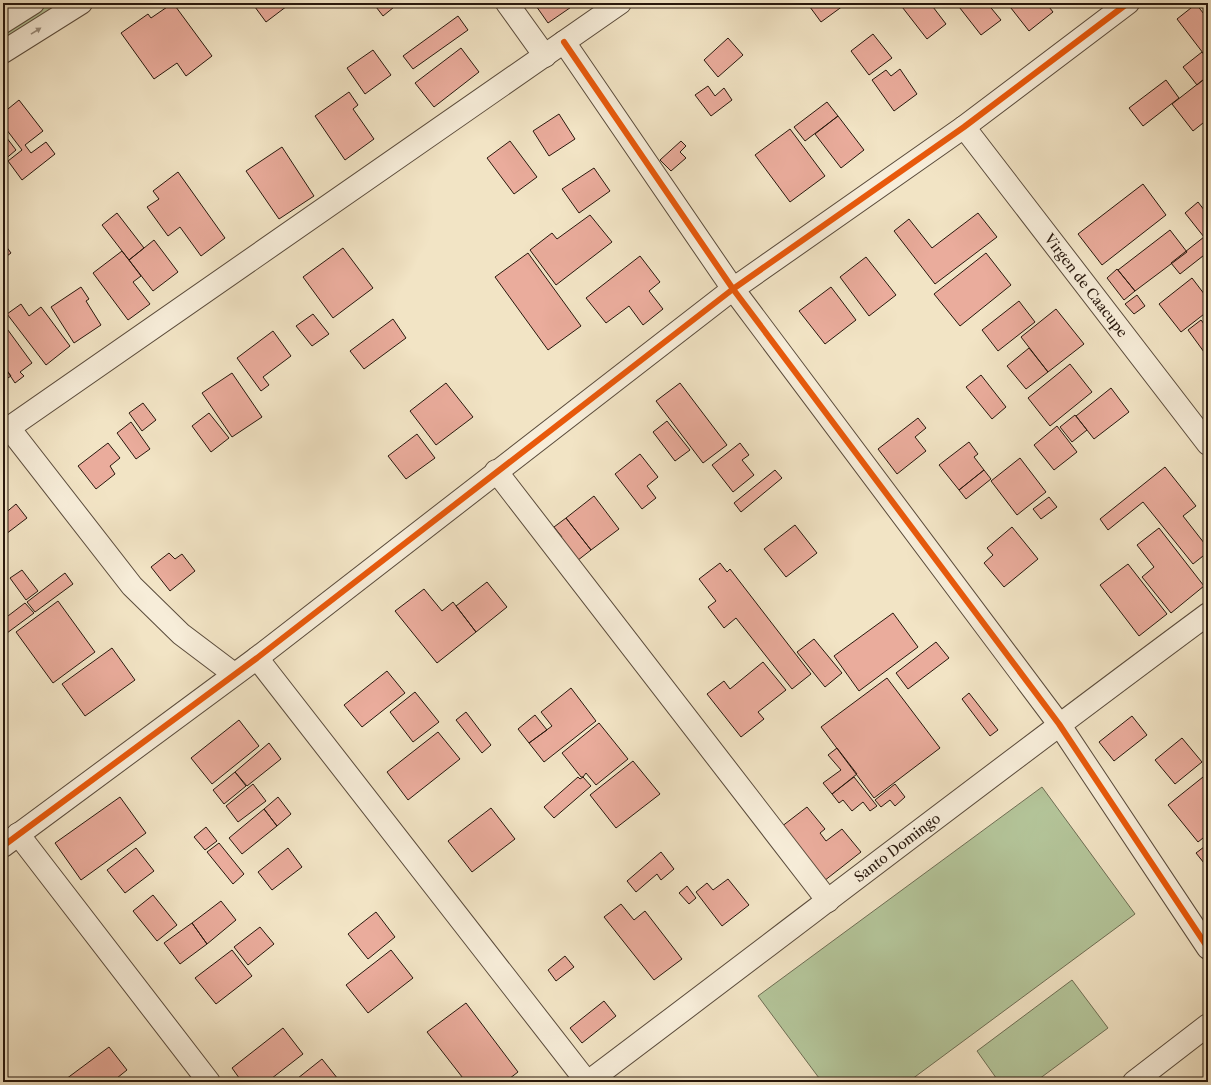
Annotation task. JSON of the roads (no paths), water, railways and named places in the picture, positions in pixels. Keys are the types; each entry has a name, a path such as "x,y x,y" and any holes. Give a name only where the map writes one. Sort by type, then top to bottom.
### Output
{"street":[{"path":"3,22 33,3"},
{"path":"3,52 81,3"},
{"path":"507,3 545,56"},
{"path":"234,674 181,634 132,586 6,430 620,3"},
{"path":"209,1082 10,840 257,658 496,471 733,289 964,127 1128,3"},
{"path":"564,42 733,289 1060,724 1208,948"},
{"name":"Virgen de Caacupe","path":"964,127 1208,444"},
{"path":"496,471 828,901"},
{"name":"Santo Domingo","path":"587,1082 1060,724 1208,614"},
{"path":"257,658 587,1082"},
{"path":"1134,1082 1208,1025"}]}
